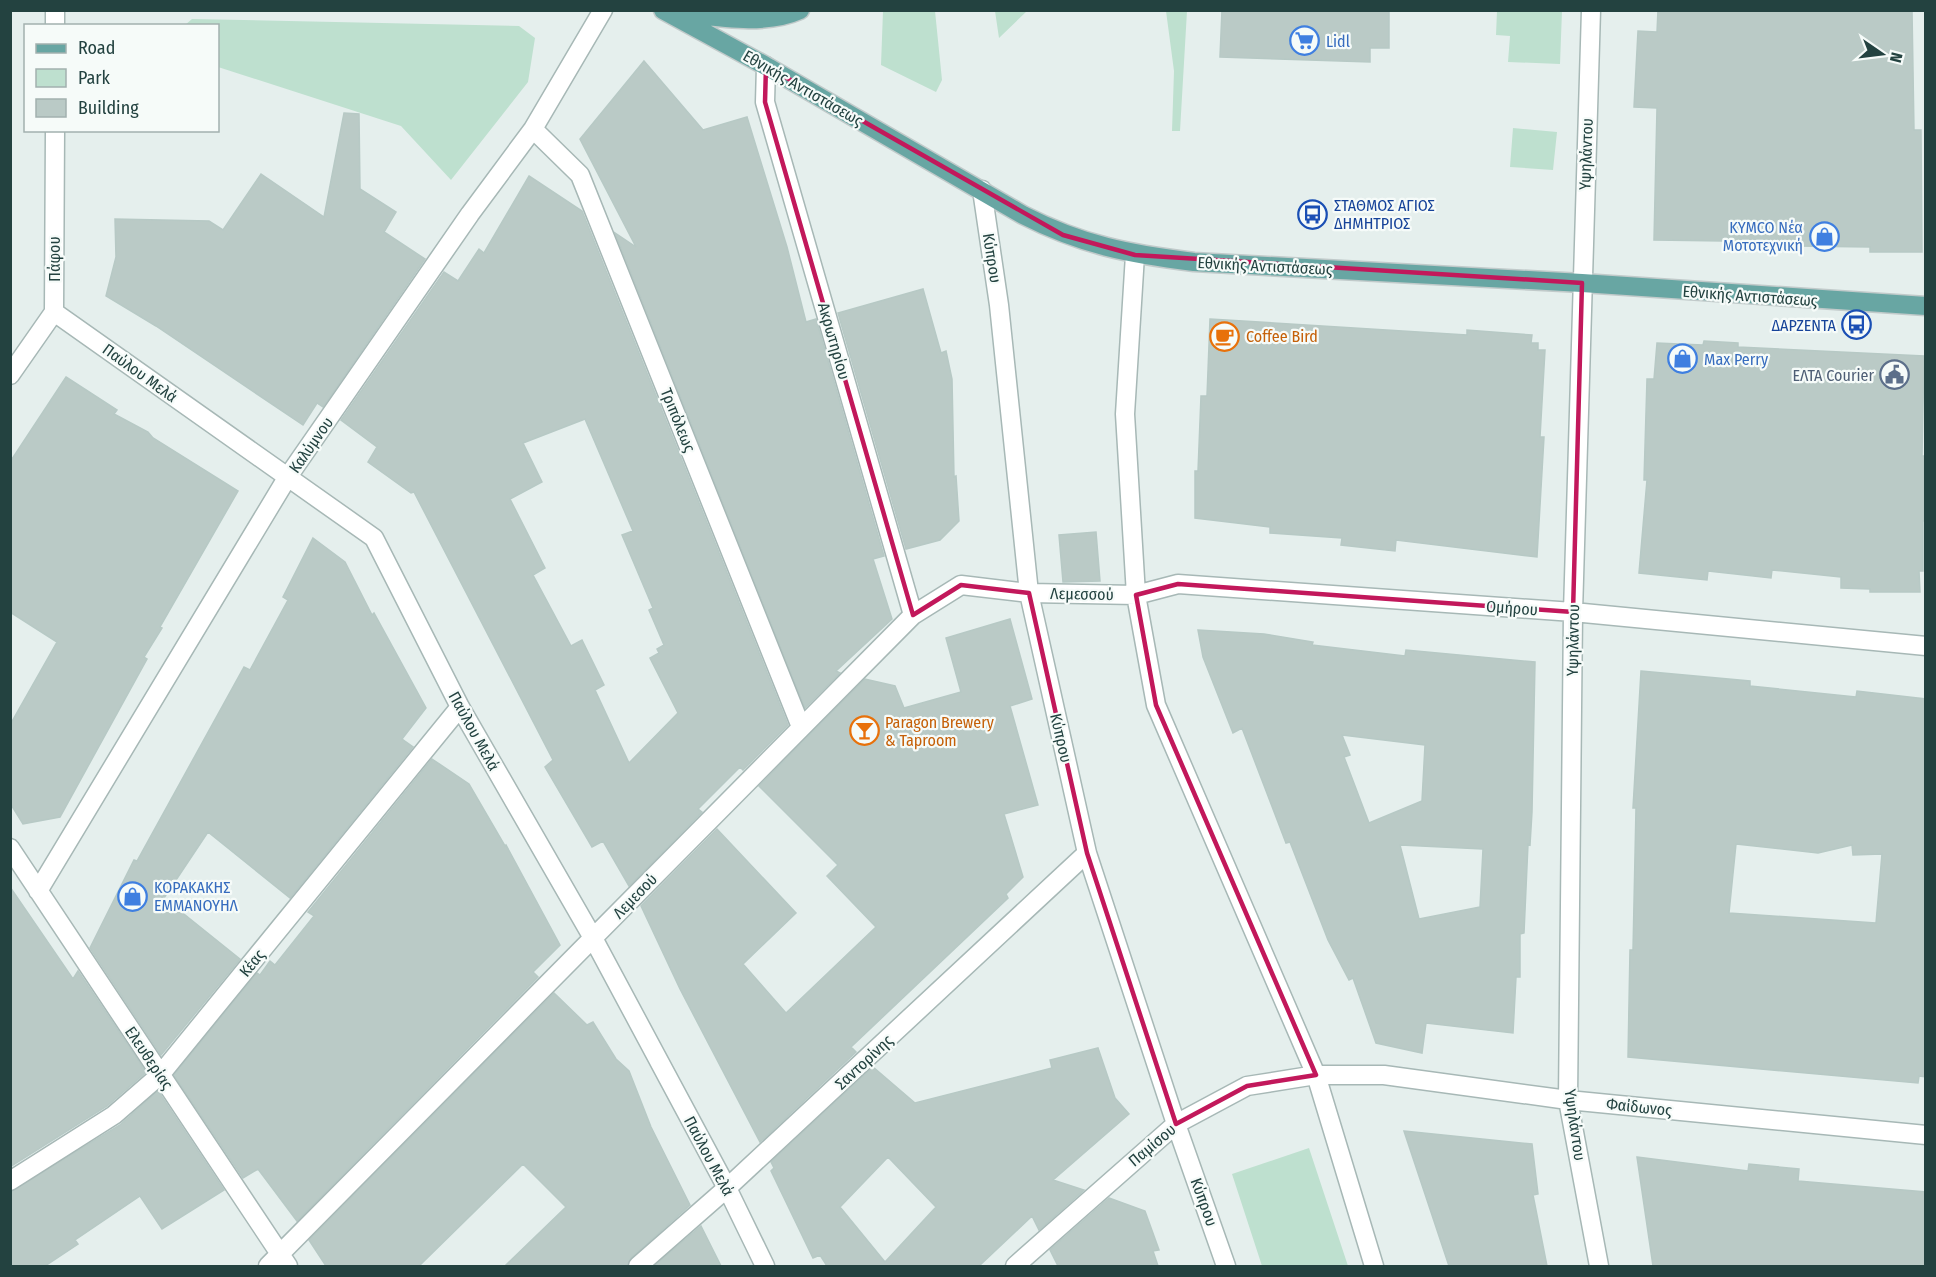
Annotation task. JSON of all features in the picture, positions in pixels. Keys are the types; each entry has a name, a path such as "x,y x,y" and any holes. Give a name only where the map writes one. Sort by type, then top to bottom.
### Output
{"main road":[{"path":"664,11 764,18 790,15 800,10"},
{"name":"Εθνικής Αντιστάσεως","path":"664,11 766,66 1063,235 1135,255 1205,263 1582,283 1926,306"}],"street":[{"name":"Καλύμνου","path":"38,891 287,478 470,214 533,129 603,10"},
{"name":"Υψηλάντου","path":"1591,10 1573,612 1568,1100 1599,1266"},
{"name":"Ακρωτηρίου","path":"766,66 765,102 913,615"},
{"name":"Τριπόλεως","path":"533,129 580,176 801,727"},
{"name":"Πάφου","path":"54,312 55,132"},
{"name":"Κύπρου","path":"982,190 999,305 1029,593 1087,853 1176,1124 1226,1266"},
{"path":"1135,255 1125,414 1136,595 1156,705 1316,1075 1374,1266"},
{"name":"Παύλου Μελά","path":"54,312 374,538 460,707 593,938 727,1188 765,1266"},
{"path":"10,375 54,312"},
{"name":"Ομήρου","path":"1136,595 1178,584 1573,612 1926,646"},
{"name":"Λεμεσού","path":"279,1262 593,938 913,615 961,585 1029,593"},
{"name":"Λεμεσσού","path":"1029,593 1136,595"},
{"name":"Κέας","path":"10,1181 114,1115 160,1075 460,707"},
{"name":"Ελευθερίας","path":"10,848 160,1075 279,1262"},
{"name":"Σαντορίνης","path":"638,1266 727,1188 1087,853"},
{"name":"Φαίδωνος","path":"1316,1075 1384,1076 1568,1100 1926,1135"},
{"name":"Παμίσου","path":"1015,1266 1176,1124 1247,1086 1316,1075"}],"highlighted area":[{"path":"766,66 1063,235 1135,255 1582,283 1573,612 1178,584 1136,595 1156,705 1316,1075 1247,1086 1176,1124 1087,853 1029,593 961,585 913,615 765,102"}],"green space":[{"path":"883,11 935,11 942,80 936,92 881,65"},
{"path":"995,11 1027,11 999,38"},
{"path":"1166,11 1187,11 1180,131 1172,131 1174,71"},
{"path":"1497,11 1562,11 1560,64 1508,62 1510,36 1496,35"},
{"path":"192,19 519,26 535,38 528,82 451,180 401,126 219,67 219,24 186,24"},
{"path":"1513,128 1557,132 1553,170 1510,167"},
{"path":"1309,1148 1348,1266 1262,1266 1232,1174"}],"building":[{"name":"Lidl","path":"1222,10 1389,10 1389,48 1370,48 1370,62 1220,57"},
{"path":"1658,10 1912,10 1914,130 1921,130 1922,252 1870,252 1870,247 1724,245 1724,241 1654,240 1657,108 1634,107 1638,31 1657,32"},
{"path":"644,61 703,130 747,117 787,247 806,322 816,319 884,556 873,559 892,619 836,671 840,673 805,708 615,233 636,247 580,139"},
{"path":"344,113 359,114 360,189 396,212 384,232 425,259 323,407 317,403 303,425 156,326 106,296 116,257 115,219 209,221 223,230 261,174 324,217"},
{"path":"529,176 582,211 788,725 743,770 740,767 698,809 702,812 629,886 603,841 592,847 545,767 553,760 414,492 411,493 368,462 377,447 341,420 444,272 458,281 479,249 484,253","holes":["585,419 633,531 622,535 653,608 649,610 664,645 657,649 659,653 650,658 678,713 629,763 595,690 604,685 582,640 571,646 533,575 545,568 510,499 542,482 523,443"]},
{"path":"923,289 941,353 946,351 952,379 954,477 956,476 959,521 940,540 906,549 838,313"},
{"path":"1210,319 1467,335 1467,330 1532,335 1531,343 1538,343 1538,350 1545,350 1540,437 1544,437 1537,557 1396,540 1395,551 1341,545 1342,538 1270,533 1270,527 1195,518 1195,471 1198,471 1201,396 1207,396"},
{"path":"1704,341 1738,343 1738,347 1924,356 1922,456 1926,456 1926,521 1923,521 1923,571 1919,571 1920,592 1870,592 1870,589 1841,588 1841,577 1772,570 1771,578 1708,571 1707,580 1639,573 1647,480 1644,480 1647,379 1654,379 1657,343 1703,345"},
{"path":"66,377 117,410 114,414 148,432 153,438 238,491 160,627 162,628 144,657 147,659 60,817 23,824 10,803 10,725 57,642 10,612 10,462"},
{"path":"1096,532 1100,581 1063,582 1059,535"},
{"path":"313,538 345,562 372,615 374,613 426,708 402,739 413,747 290,898 208,832 164,898 240,959 161,1055 90,948 134,860 137,861 244,667 250,670 288,600 283,597"},
{"path":"1010,619 1032,699 1010,706 1038,805 1004,814 1023,877 1006,894 1008,898 851,1047 856,1052 760,1142 680,989 641,906 717,829 796,913 743,964 786,1013 876,927 827,876 838,865 759,786 865,679 895,686 904,708 961,692 946,638"},
{"path":"1198,630 1264,634 1313,642 1312,645 1405,656 1406,650 1535,662 1532,812 1530,845 1528,844 1524,933 1520,934 1520,977 1516,977 1513,1033 1426,1023 1422,1053 1376,1043 1353,978 1349,980 1328,940 1290,842 1286,843 1242,728 1233,733 1203,657","holes":["1342,735 1425,745 1422,801 1369,823 1344,757 1350,755","1400,845 1483,849 1480,907 1419,919"]},
{"path":"1641,671 1750,681 1750,686 1856,697 1857,691 1926,699 1926,1077 1919,1076 1918,1083 1628,1057 1636,808 1633,808","holes":["1736,844 1818,853 1852,845 1853,855 1882,854 1876,923 1729,913"]},
{"path":"432,759 469,784 506,845 560,945 533,972 538,977 297,1221 258,1169 243,1178 174,1075 257,973 260,975 270,961 275,965 314,916 308,912"},
{"path":"10,887 73,979 78,971 146,1072 107,1106 10,1167"},
{"path":"554,993 587,1025 593,1022 616,1059 629,1071 651,1127 690,1205 631,1258 627,1266 505,1266 566,1207 523,1164 419,1266 326,1266 309,1240"},
{"path":"1098,1048 1115,1098 1129,1114 1053,1180 1084,1190 1039,1230 1032,1216 979,1266 827,1266 820,1255 813,1258 771,1171 774,1168 771,1162 873,1067 915,1103 1052,1068 1050,1060","holes":["888,1157 936,1207 885,1262 840,1207"]},
{"path":"158,1091 224,1190 162,1229 140,1196 75,1240 78,1244 45,1266 10,1266 10,1192 120,1125"},
{"path":"1404,1131 1532,1144 1538,1194 1533,1195 1547,1266 1449,1266"},
{"path":"1637,1157 1748,1171 1749,1164 1799,1169 1798,1181 1926,1192 1926,1266 1653,1266"},
{"path":"1109,1198 1145,1211 1159,1250 1153,1251 1158,1266 1058,1266 1050,1250"},
{"path":"701,1226 721,1266 654,1266"}],"place":[{"name":"Lidl","path":"1305,41"},
{"name":"ΣΤΑΘΜΟΣ ΑΓΙΟΣ ΔΗΜΗΤΡΙΟΣ","path":"1313,214"},
{"name":"KYMCO Νέα Μοτοτεχνική","path":"1824,236"},
{"name":"ΔΑΡΖΕΝΤΑ","path":"1857,325"},
{"name":"Coffee Bird","path":"1225,336"},
{"name":"Max Perry","path":"1683,359"},
{"name":"ΕΛΤΑ Courier","path":"1895,375"},
{"name":"Paragon Brewery & Taproom","path":"864,731"},
{"name":"ΚΟΡΑΚΑΚΗΣ ΕΜΜΑΝΟΥΗΛ","path":"133,896"}]}
